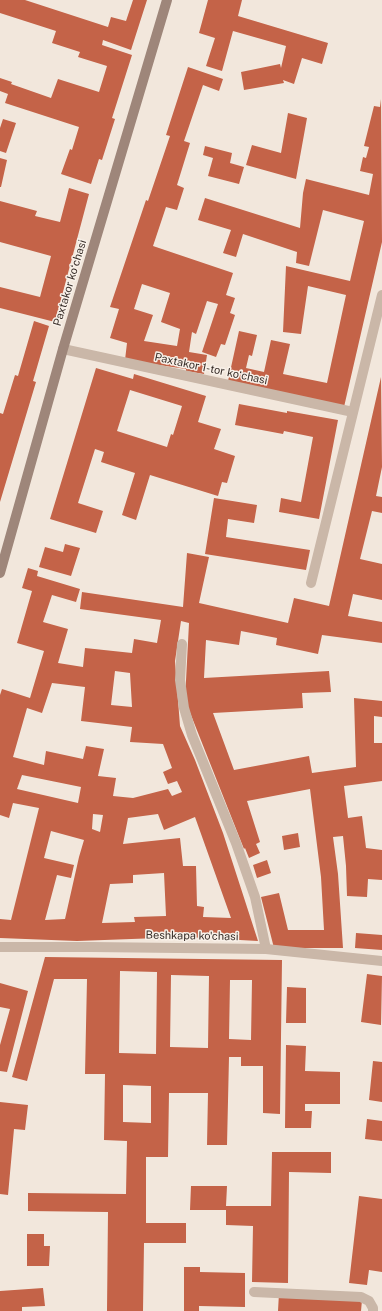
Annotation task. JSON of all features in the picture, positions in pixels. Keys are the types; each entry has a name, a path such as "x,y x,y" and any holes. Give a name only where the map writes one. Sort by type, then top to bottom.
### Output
{"main road":[{"name":"Paxtakor koʻchasi","path":"0,573 63,349 167,0"}],"street":[{"path":"311,583 382,295"},
{"name":"Paxtakor 1-tor koʻchasi","path":"63,349 353,412"},
{"path":"182,644 180,680 184,708 192,735 236,843 255,898 266,949"},
{"name":"Beshkapa ko'chasi","path":"0,947 90,946 266,949 382,961"},
{"path":"254,1292 361,1297 369,1301 373,1311"}],"building":[{"path":"0,0 25,0 108,27 111,17 126,21 133,0 147,0 131,50 103,40 102,45 132,55 112,118 115,119 102,160 99,159 91,184 61,174 70,149 72,150 79,127 5,103 8,94 0,91 0,78 12,82 11,84 51,98 58,79 99,92 107,66 78,57 80,52 52,43 56,31 0,13"},
{"path":"208,0 242,0 238,16 328,43 322,64 302,58 294,84 283,80 284,83 244,90 241,72 280,64 281,68 286,46 233,31 222,71 206,66 215,38 199,33"},
{"path":"188,67 223,79 219,91 203,85 184,141 190,143 177,185 184,188 177,210 166,207 153,246 233,273 226,295 235,298 230,313 235,315 225,345 221,344 216,357 202,352 218,304 207,301 196,334 192,332 189,352 207,355 204,374 186,371 186,369 125,360 127,343 110,338 119,309 110,307 146,200 148,201 170,136 166,135","holes":["142,284 170,293 161,322 180,329 177,346 144,341 153,315 134,309"]},
{"path":"381,99 382,242 344,407 228,381 239,331 257,335 252,356 249,355 246,368 264,372 271,340 290,344 283,374 327,383 346,295 308,286 301,334 283,332 286,266 350,281 364,221 323,210 309,266 296,263 297,252 243,234 236,257 223,253 231,230 198,220 205,198 300,228 303,193 306,179 369,195 373,174 360,171 363,157 366,158 369,147 364,146 374,106 380,107"},
{"path":"288,113 307,118 296,179 246,165 252,145 281,153"},
{"path":"3,119 16,123 6,153 0,151 0,128"},
{"path":"205,146 232,153 230,163 244,167 239,184 208,176 213,158 203,155"},
{"path":"0,158 7,160 1,187 0,187"},
{"path":"69,188 89,194 55,322 0,308 0,287 40,297 51,256 0,242 0,201 37,211 35,216 60,222"},
{"path":"34,321 49,326 33,381 36,382 0,502 0,413 3,414 15,375 18,376"},
{"path":"96,368 133,379 134,374 206,396 198,422 221,429 214,449 235,456 227,483 222,482 218,496 150,475 136,520 122,515 135,473 101,462 104,452 95,449 78,503 103,511 96,533 50,519","holes":["130,390 182,406 173,435 171,434 167,447 117,431"]},
{"path":"381,377 382,467 376,496 382,497 382,513 372,511 360,559 382,564 382,600 353,594 348,616 382,622 382,643 322,635 318,654 276,645 277,638 241,631 239,645 206,640 204,678 329,671 331,692 302,693 303,708 213,713 234,770 309,756 312,773 356,767 354,698 382,701 382,717 374,716 374,743 382,743 382,781 344,786 348,818 362,816 366,848 382,850 382,880 368,879 367,897 347,896 343,836 333,837 338,874 343,948 274,948 261,897 279,893 288,930 324,930 321,877 310,789 247,801 260,842 256,844 260,853 249,858 245,848 244,849 185,700 189,623 181,621 175,661 180,726 195,760 223,833 258,941 186,937 77,941 0,938 0,919 11,920 39,808 13,803 9,818 0,815 0,695 2,689 30,698 44,651 17,643 32,591 22,588 28,568 38,571 37,576 80,589 76,602 52,595 43,622 68,629 58,663 83,667 85,648 132,653 134,639 157,643 161,620 80,609 82,592 183,607 187,553 209,557 199,603 288,623 294,598 329,606","holes":["115,671 130,673 132,707 111,705","52,683 85,687 81,721 132,727 130,742 163,744 172,768 163,772 168,784 177,781 182,792 172,796 168,789 133,798 113,796 116,778 98,776 104,749 86,746 83,759 46,751 44,765 13,757 27,708 42,713","22,775 81,787 78,803 17,789","93,814 103,815 100,832 92,829","158,814 164,830 195,817 231,918 203,917 204,907 197,906 196,866 183,866 180,838 123,844 128,818","51,831 84,840 65,919 45,920 57,875 71,878 74,865 44,858","164,873 166,916 134,917 135,922 102,923 110,884 133,883 133,875"]},
{"path":"239,404 287,413 287,411 338,420 319,519 279,512 281,498 301,502 313,437 284,431 283,434 235,425"},
{"path":"214,498 257,505 254,523 228,519 226,537 310,550 306,570 205,554"},
{"path":"65,544 80,548 71,576 39,567 45,547 63,552"},
{"path":"298,833 300,847 284,850 282,836"},
{"path":"267,860 271,873 257,878 253,865"},
{"path":"356,933 382,935 382,950 355,948"},
{"path":"45,957 282,960 280,1114 263,1113 263,1066 241,1066 241,1057 229,1057 227,1145 207,1145 208,1093 169,1093 168,1157 146,1157 146,1223 186,1223 186,1243 144,1243 143,1311 107,1311 108,1212 28,1211 28,1193 126,1194 127,1141 104,1140 105,1074 85,1074 87,979 54,979 27,1081 12,1077","holes":["120,971 157,972 156,1054 119,1053","171,975 209,976 208,1048 170,1047","230,980 252,980 251,1040 229,1039","123,1085 151,1086 151,1123 123,1122"]},
{"path":"367,974 382,976 381,1025 361,1022"},
{"path":"0,983 28,991 7,1072 0,1071 0,1045 10,1009 0,1007"},
{"path":"287,987 306,988 306,1023 286,1023"},
{"path":"286,1045 306,1046 305,1071 340,1072 340,1104 305,1104 305,1111 312,1111 311,1128 285,1128"},
{"path":"373,1061 382,1062 382,1102 369,1100"},
{"path":"0,1102 28,1105 25,1130 14,1129 8,1195 0,1194"},
{"path":"367,1119 382,1121 382,1141 365,1139"},
{"path":"272,1152 331,1152 331,1173 289,1172 288,1283 252,1282 253,1226 226,1225 226,1210 190,1210 191,1186 227,1186 226,1206 271,1206"},
{"path":"359,1196 382,1199 382,1272 369,1270 367,1285 349,1283"},
{"path":"27,1234 44,1234 44,1246 50,1246 49,1266 27,1266"},
{"path":"184,1267 200,1267 200,1272 245,1273 245,1307 199,1306 199,1311 184,1311"},
{"path":"43,1288 45,1306 22,1307 22,1311 0,1311 0,1291"},
{"path":"279,1293 362,1300 361,1311 278,1311"}]}
